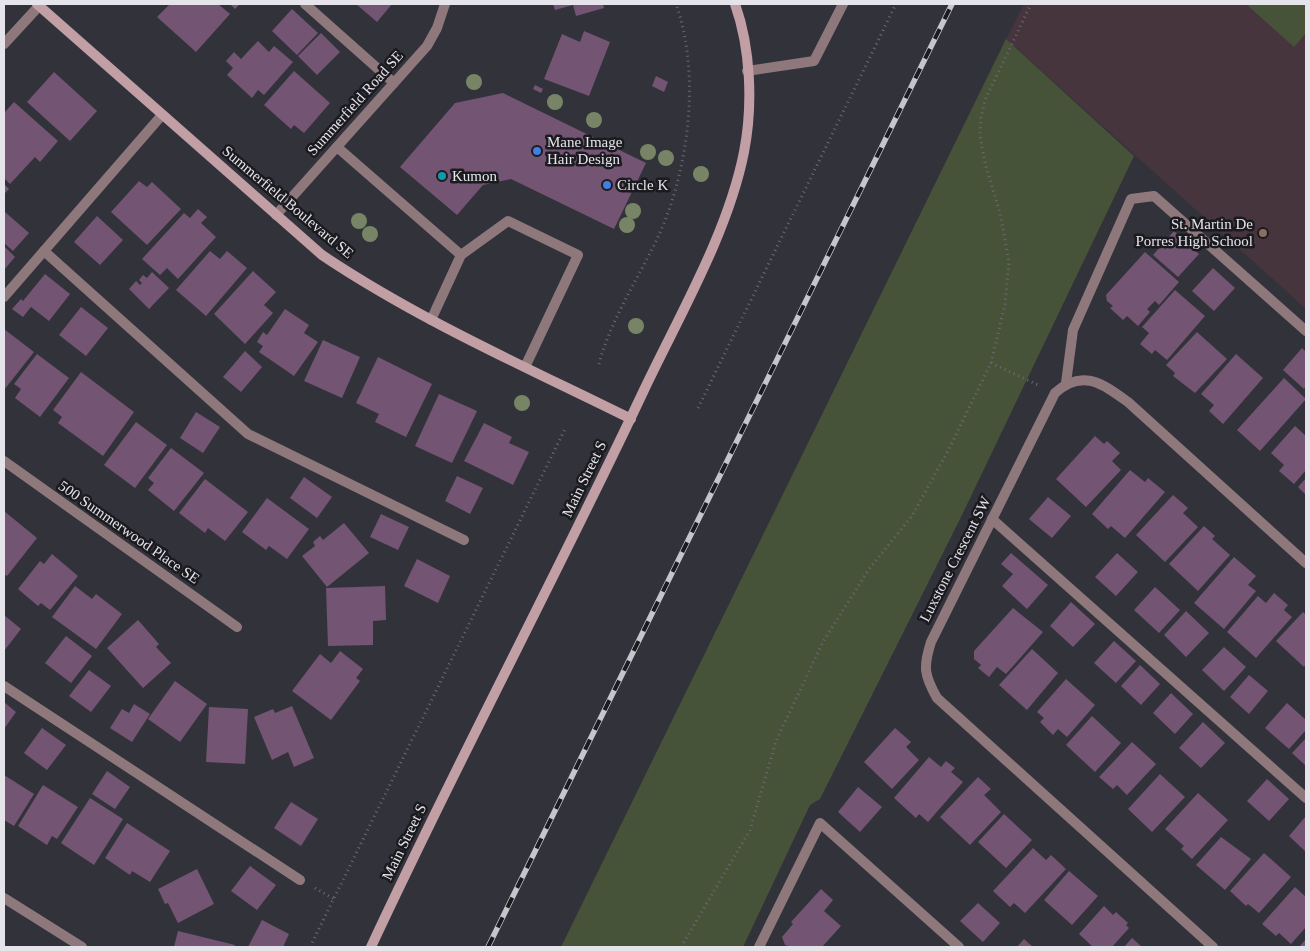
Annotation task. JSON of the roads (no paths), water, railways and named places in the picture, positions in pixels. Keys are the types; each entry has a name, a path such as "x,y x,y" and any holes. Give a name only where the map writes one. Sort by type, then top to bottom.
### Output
{"main road":[{"name":"Main Street S","path":"371,947 418,845 631,419 698,278 734,191 744,151 748,107 748,71 735,4"},
{"name":"Summerfield Boulevard SE","path":"38,5 322,255 371,288 431,320 631,419"}],"street":[{"path":"305,4 394,83"},
{"name":"Summerfield Road SE","path":"276,215 427,46 437,28 445,4"},
{"path":"748,71 814,61 843,4"},
{"path":"4,44 38,5"},
{"path":"4,297 162,115"},
{"path":"337,147 461,254"},
{"path":"1306,331 1154,196 1131,199 1073,330 1066,383 1085,378 1108,388 1128,402 1306,563"},
{"path":"431,320 461,254 508,221 578,255 525,367"},
{"path":"44,251 248,434 464,540"},
{"name":"Luxstone Crescent SW","path":"1066,383 1055,392 931,642 925,662 926,678 937,698 952,713 1212,947"},
{"name":"500 Summerwood Place SE","path":"4,461 237,627"},
{"path":"992,519 1306,798"},
{"path":"4,686 300,880"},
{"path":"759,947 820,822 959,947"},
{"path":"4,898 82,947"}],"railway":[{"path":"488,947 952,4"}],"place":[{"name":"Mane Image Hair Design","path":"537,151"},
{"name":"Kumon","path":"442,176"},
{"name":"Circle K","path":"607,185"},
{"name":"St. Martin De Porres High School","path":"1263,233"}]}
